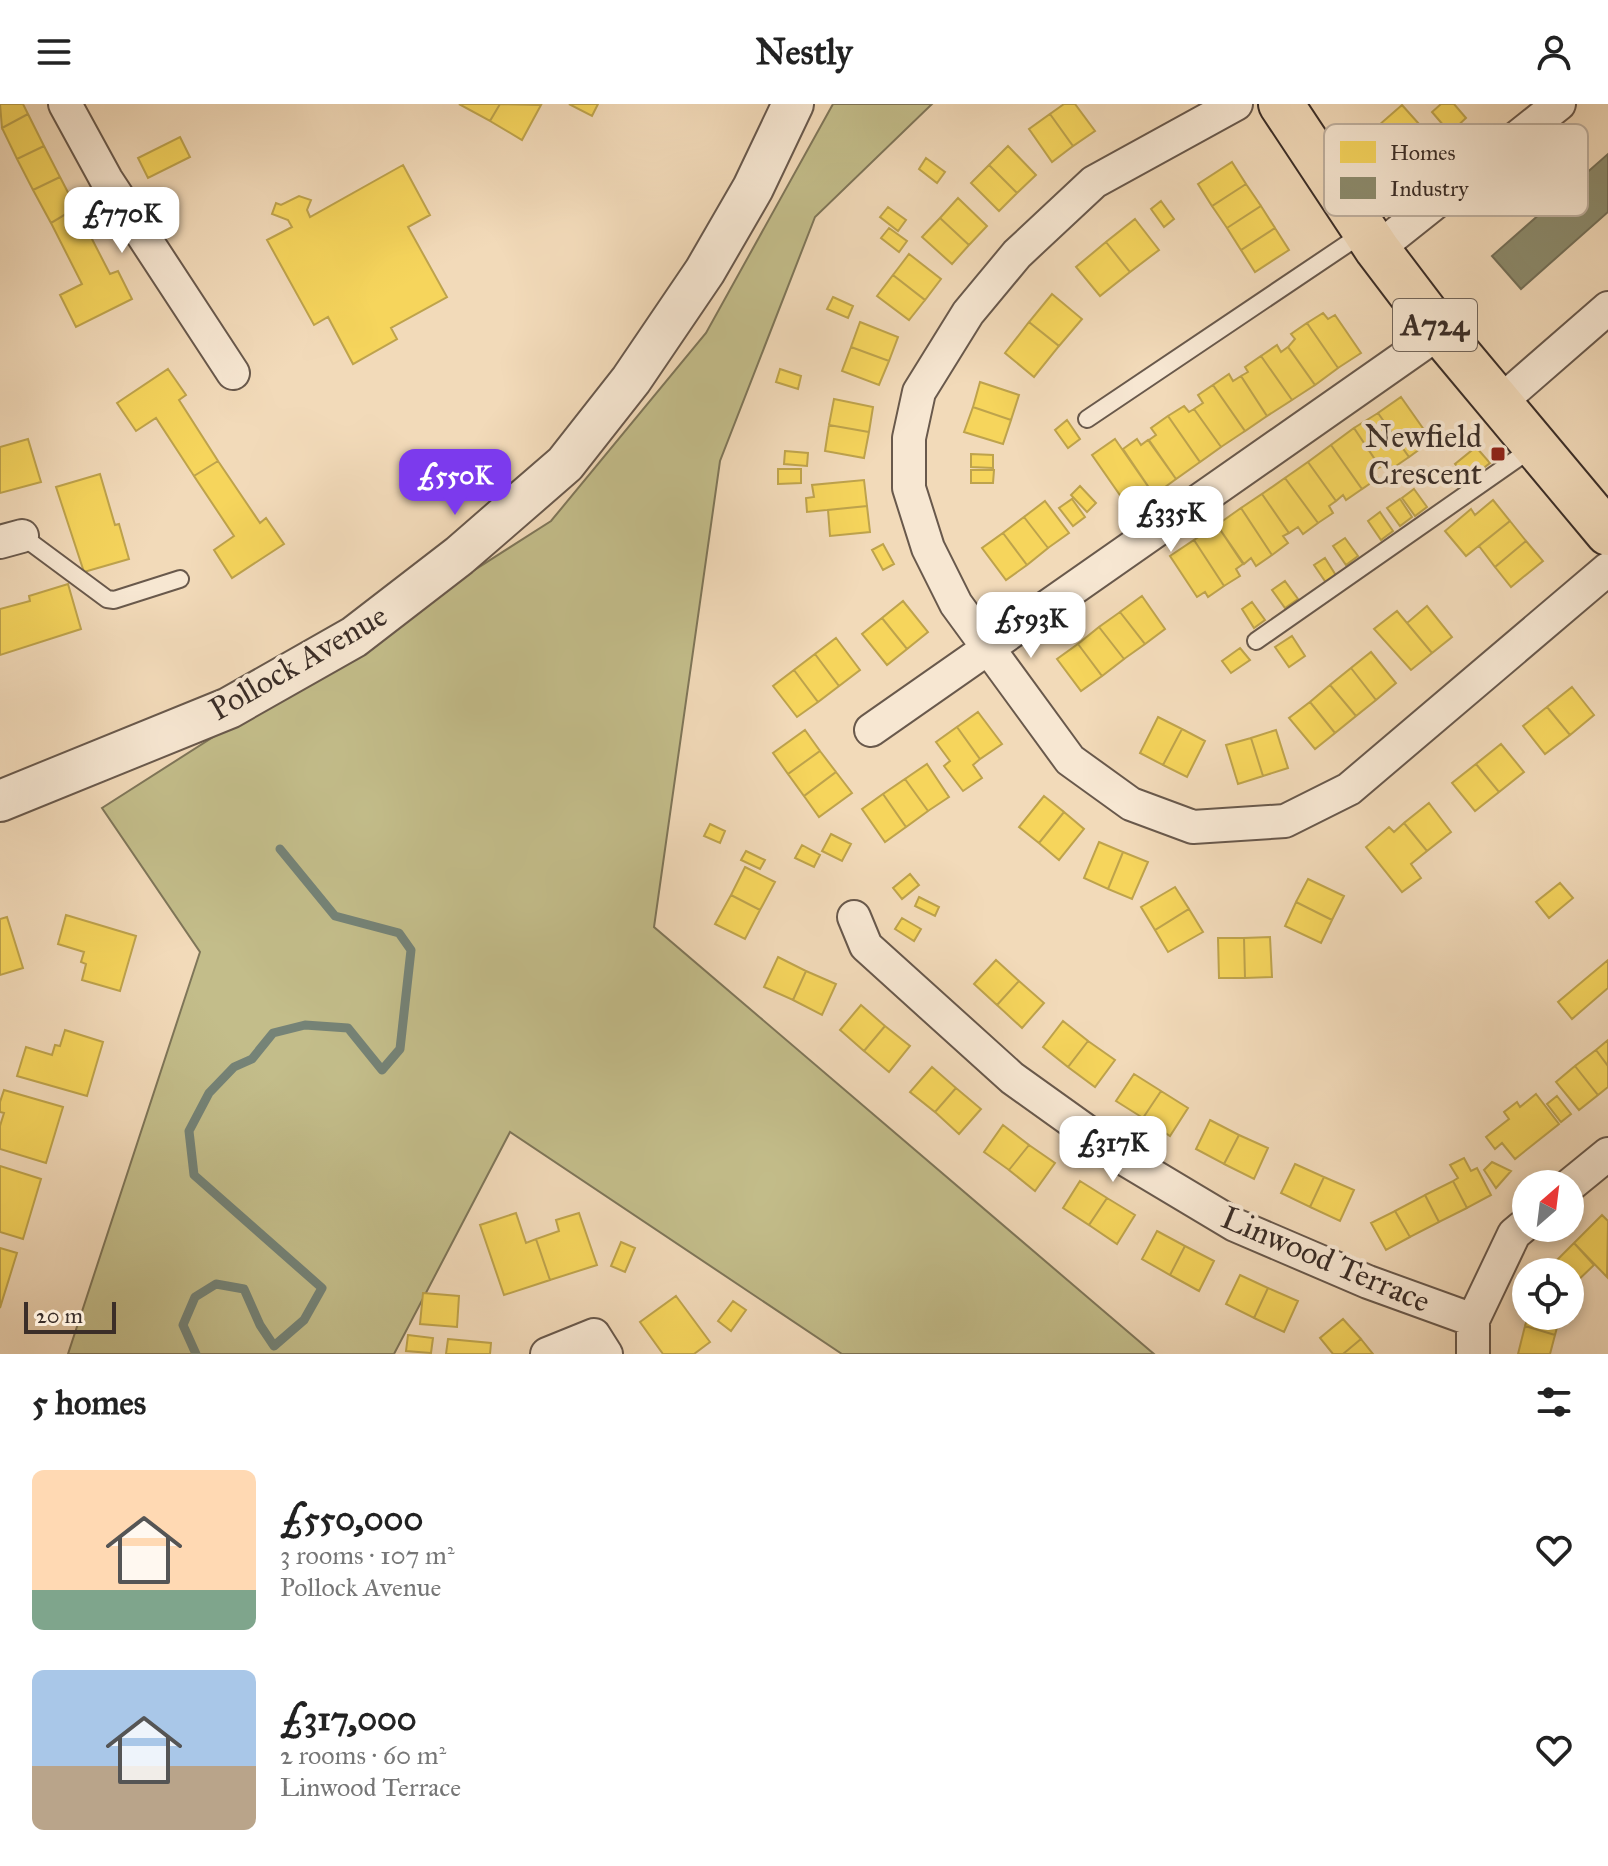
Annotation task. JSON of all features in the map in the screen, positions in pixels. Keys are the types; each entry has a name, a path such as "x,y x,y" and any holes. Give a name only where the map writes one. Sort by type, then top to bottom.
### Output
{"main road":[{"name":"A724","path":"1281,104 1324,169"},
{"name":"A724","path":"1355,216 1440,332 1608,533"}],"street":[{"path":"65,104 106,179 233,373"},
{"name":"Pollock Avenue","path":"0,801 229,708 354,637 459,556 565,464 631,380 705,271 753,188 793,104"},
{"path":"1236,104 1094,182 1017,254 968,313 919,392 909,438 909,488 928,548 956,604 1070,760 1131,804 1193,827 1285,821 1349,789 1608,569"},
{"path":"1532,124 1559,104"},
{"path":"1371,241 1405,216"},
{"path":"1499,403 1608,308"},
{"path":"871,730 1440,332"},
{"name":"Linwood Terrace","path":"854,917 866,946 1012,1078 1128,1161 1235,1225 1368,1282 1473,1320"},
{"path":"1584,1174 1608,1154"},
{"path":"1473,1354 1473,1320 1512,1238"},
{"path":"547,1354 594,1335 606,1354"}],"lane":[{"path":"1087,419 1371,241"},
{"path":"1256,641 1500,474 1536,446"},
{"path":"11,539 107,599 114,600 180,579"}],"shaded area":[{"path":"833,104 932,104 815,217 720,461 654,927 1154,1354 842,1354 510,1132 394,1354 68,1354 200,952 102,808 551,521 706,333"}],"building: Homes":[{"path":"0,104 23,104 28,114 2,128"},
{"path":"459,104 500,104 490,121"},
{"path":"500,104 541,105 522,140 490,121"},
{"path":"569,104 598,104 592,116"},
{"path":"1064,104 1075,104 1095,131 1073,146 1050,114"},
{"path":"1441,104 1454,104 1466,118 1460,124 1442,124 1432,112"},
{"path":"1402,105 1419,124 1380,124"},
{"path":"28,114 44,146 17,159 2,128"},
{"path":"1050,114 1073,146 1052,162 1029,129"},
{"path":"180,137 190,157 148,178 138,158"},
{"path":"44,146 60,177 33,190 17,159"},
{"path":"1008,146 1036,175 1017,193 989,165"},
{"path":"926,158 945,172 937,183 919,169"},
{"path":"1232,162 1246,184 1212,206 1198,184"},
{"path":"403,165 430,215 408,227 447,297 391,328 397,339 353,364 328,317 314,325 267,240 292,227 288,220 272,214 276,203 281,205 299,196 311,200 307,210 310,217"},
{"path":"989,165 1017,193 999,211 971,183"},
{"path":"60,177 76,208 51,223 33,190"},
{"path":"1246,184 1261,206 1227,228 1212,206"},
{"path":"958,198 987,226 969,245 940,218"},
{"path":"1161,201 1174,219 1164,227 1151,209"},
{"path":"1261,206 1275,228 1241,250 1227,228"},
{"path":"888,207 906,220 898,231 880,217"},
{"path":"76,208 110,274 118,271 132,299 76,327 60,295 82,284 51,223"},
{"path":"940,218 969,245 952,264 922,237"},
{"path":"1135,219 1159,250 1130,272 1106,242"},
{"path":"889,228 907,241 899,252 881,238"},
{"path":"1275,228 1289,250 1255,272 1241,250"},
{"path":"1106,242 1130,272 1100,296 1076,267"},
{"path":"909,254 941,279 925,300 893,275"},
{"path":"893,275 925,300 909,320 877,296"},
{"path":"1052,294 1082,319 1059,346 1029,322"},
{"path":"833,297 853,306 848,318 827,309"},
{"path":"1323,313 1328,319 1335,315 1361,353 1338,368 1307,323"},
{"path":"860,322 898,337 889,361 851,347"},
{"path":"1029,322 1059,346 1034,377 1005,353"},
{"path":"1307,323 1338,368 1315,385 1288,347 1295,339 1291,334"},
{"path":"1277,345 1281,352 1288,347 1315,385 1292,400 1261,356"},
{"path":"851,347 889,361 879,385 842,371"},
{"path":"1261,356 1292,400 1267,416 1241,376 1248,372 1245,367"},
{"path":"168,369 186,395 179,400 218,461 194,476 156,418 136,431 117,403"},
{"path":"780,369 801,376 798,389 776,382"},
{"path":"1229,374 1233,381 1241,376 1267,416 1245,431 1213,385"},
{"path":"980,382 1019,395 1011,420 973,407"},
{"path":"1213,385 1245,431 1221,447 1194,409 1203,403 1198,395"},
{"path":"1401,397 1427,434 1420,439 1424,446 1409,457 1378,413"},
{"path":"834,399 873,407 869,432 829,425"},
{"path":"1184,406 1189,412 1194,409 1221,447 1200,462 1168,416"},
{"path":"973,407 1011,420 1003,444 964,432"},
{"path":"1378,413 1409,457 1393,468 1389,463 1380,467 1354,428"},
{"path":"1168,416 1200,462 1176,479 1149,440 1156,435 1151,428"},
{"path":"1067,420 1080,439 1068,448 1055,430"},
{"path":"829,425 869,432 864,458 825,451"},
{"path":"1354,428 1380,467 1373,471 1378,478 1362,489 1331,445"},
{"path":"28,439 41,482 0,493 0,447"},
{"path":"1115,439 1154,495 1131,511 1092,455"},
{"path":"1137,439 1141,445 1148,440 1176,479 1154,495 1123,449"},
{"path":"1331,445 1362,489 1346,500 1343,495 1336,501 1308,462"},
{"path":"1476,447 1490,463 1481,470 1485,476 1473,486 1455,464"},
{"path":"785,451 808,453 807,466 784,464"},
{"path":"971,454 993,455 993,468 971,467"},
{"path":"218,461 260,523 266,518 284,544 232,578 214,550 234,536 194,476"},
{"path":"1308,462 1336,501 1329,506 1333,513 1318,523 1285,478"},
{"path":"778,469 801,469 801,483 778,484"},
{"path":"971,470 994,470 993,483 971,483"},
{"path":"100,474 129,559 84,572 56,487"},
{"path":"1285,478 1318,523 1303,534 1298,527 1289,533 1262,494"},
{"path":"864,480 867,506 807,512 806,498 814,497 812,485"},
{"path":"1080,486 1096,503 1087,512 1071,495"},
{"path":"1414,489 1427,507 1415,516 1402,498"},
{"path":"1262,494 1289,533 1283,536 1288,543 1272,555 1241,508"},
{"path":"1072,499 1085,517 1073,526 1059,508"},
{"path":"1400,499 1412,517 1400,526 1387,508"},
{"path":"1493,500 1510,521 1466,556 1445,531 1471,509 1475,515"},
{"path":"1045,501 1069,533 1048,548 1024,517"},
{"path":"867,506 870,532 830,536 828,510"},
{"path":"1241,508 1272,555 1256,566 1251,558 1244,564 1217,525"},
{"path":"1380,512 1393,531 1381,540 1368,521"},
{"path":"1024,517 1048,548 1027,565 1003,533"},
{"path":"1510,521 1526,541 1495,567 1479,546"},
{"path":"1217,525 1243,564 1236,569 1240,576 1224,586 1194,540"},
{"path":"1003,533 1027,565 1006,580 982,548"},
{"path":"1345,538 1358,556 1346,565 1333,546"},
{"path":"1194,540 1224,586 1208,597 1205,592 1197,597 1170,556"},
{"path":"1526,541 1543,561 1511,587 1495,567"},
{"path":"883,544 894,564 883,570 872,550"},
{"path":"1325,558 1337,577 1327,584 1314,565"},
{"path":"1285,581 1298,599 1285,608 1272,590"},
{"path":"68,584 81,629 0,655 0,609 30,601 29,596"},
{"path":"1142,596 1165,629 1145,644 1120,612"},
{"path":"903,601 928,632 907,649 882,618"},
{"path":"1252,602 1265,620 1254,628 1242,609"},
{"path":"1427,606 1452,637 1432,653 1407,623"},
{"path":"1397,611 1432,653 1411,670 1374,629"},
{"path":"1120,612 1145,644 1124,659 1099,627"},
{"path":"882,618 907,649 887,665 862,634"},
{"path":"1099,627 1124,659 1102,676 1078,644"},
{"path":"1292,636 1305,656 1289,667 1275,647"},
{"path":"836,638 860,670 839,686 815,654"},
{"path":"1078,644 1102,676 1081,691 1057,659"},
{"path":"1240,648 1250,660 1231,673 1222,661"},
{"path":"1371,652 1396,683 1376,700 1351,668"},
{"path":"815,654 839,686 818,702 794,670"},
{"path":"1351,668 1376,700 1356,716 1330,685"},
{"path":"794,670 818,702 797,717 773,686"},
{"path":"1330,685 1356,716 1335,733 1310,702"},
{"path":"1572,687 1594,715 1570,735 1547,707"},
{"path":"1310,702 1335,733 1315,749 1289,718"},
{"path":"1547,707 1570,735 1545,754 1523,726"},
{"path":"978,712 1002,744 980,759 957,727"},
{"path":"1158,717 1182,729 1163,765 1140,753"},
{"path":"957,727 980,759 973,765 982,778 963,791 944,766 950,761 936,742"},
{"path":"1182,729 1205,741 1187,777 1163,765"},
{"path":"805,730 820,751 788,774 773,753"},
{"path":"1276,730 1288,768 1263,776 1251,738"},
{"path":"1251,738 1263,776 1238,784 1226,745"},
{"path":"1501,744 1524,772 1499,792 1476,764"},
{"path":"820,751 836,772 804,796 788,774"},
{"path":"927,764 949,797 928,811 905,779"},
{"path":"1476,764 1499,792 1475,811 1452,783"},
{"path":"836,772 852,793 819,817 804,796"},
{"path":"905,779 928,811 906,827 883,794"},
{"path":"883,794 906,827 885,842 862,809"},
{"path":"1044,796 1064,812 1039,843 1019,827"},
{"path":"1429,803 1451,832 1427,851 1404,823"},
{"path":"1064,812 1084,829 1059,860 1039,843"},
{"path":"1404,823 1427,851 1411,864 1421,878 1402,892 1366,847 1389,827 1394,832"},
{"path":"710,824 725,831 720,843 704,836"},
{"path":"831,834 851,844 842,861 822,851"},
{"path":"1099,842 1123,852 1108,889 1084,878"},
{"path":"802,845 820,855 814,867 795,858"},
{"path":"746,851 765,860 760,869 741,860"},
{"path":"1123,852 1148,862 1132,899 1108,889"},
{"path":"745,867 775,882 760,910 731,895"},
{"path":"910,874 919,885 902,899 893,888"},
{"path":"1308,879 1344,896 1332,920 1296,902"},
{"path":"1560,883 1573,898 1549,918 1536,902"},
{"path":"1175,887 1189,909 1155,930 1141,907"},
{"path":"731,895 760,910 745,939 715,924"},
{"path":"919,897 939,907 935,916 915,906"},
{"path":"1296,902 1332,920 1321,943 1285,926"},
{"path":"1189,909 1203,932 1168,952 1155,930"},
{"path":"66,915 136,936 120,991 82,980 86,964 81,962 84,952 58,944"},
{"path":"7,917 23,968 0,975 0,919"},
{"path":"902,918 921,929 914,941 895,929"},
{"path":"1270,937 1272,977 1245,978 1244,938"},
{"path":"1218,938 1244,938 1245,978 1219,978"},
{"path":"778,957 806,971 793,1000 764,987"},
{"path":"996,960 1019,981 997,1005 974,984"},
{"path":"1608,960 1608,988 1572,1019 1558,1002"},
{"path":"806,971 836,984 822,1015 793,1000"},
{"path":"1019,981 1044,1003 1022,1028 997,1005"},
{"path":"861,1005 885,1026 864,1051 840,1030"},
{"path":"1063,1021 1088,1041 1068,1067 1043,1047"},
{"path":"885,1026 910,1046 889,1072 864,1051"},
{"path":"65,1030 103,1042 87,1096 17,1076 26,1047 52,1055 55,1045 60,1046"},
{"path":"1608,1040 1608,1066 1596,1050"},
{"path":"1088,1041 1115,1060 1095,1087 1068,1067"},
{"path":"1596,1050 1608,1066 1608,1087 1598,1095 1575,1066"},
{"path":"1575,1066 1598,1095 1579,1110 1556,1082"},
{"path":"932,1067 956,1088 935,1112 910,1092"},
{"path":"1134,1074 1161,1091 1143,1118 1116,1101"},
{"path":"956,1088 981,1109 959,1134 935,1112"},
{"path":"4,1090 63,1107 46,1163 0,1149 0,1126 4,1113 0,1112 0,1102"},
{"path":"1161,1091 1188,1108 1170,1136 1143,1118"},
{"path":"1536,1094 1559,1124 1515,1159 1502,1143 1495,1149 1486,1137 1509,1119 1504,1112 1517,1102 1520,1107"},
{"path":"1557,1096 1571,1114 1561,1122 1547,1104"},
{"path":"1210,1120 1239,1135 1224,1164 1196,1149"},
{"path":"1003,1125 1029,1145 1009,1170 984,1152"},
{"path":"1239,1135 1268,1148 1254,1179 1224,1164"},
{"path":"1029,1145 1055,1163 1035,1191 1009,1170"},
{"path":"1464,1158 1471,1171 1477,1168 1491,1195 1467,1208 1453,1181 1458,1178 1450,1165"},
{"path":"1492,1162 1511,1171 1496,1188 1484,1170"},
{"path":"1295,1164 1324,1177 1310,1207 1281,1193"},
{"path":"0,1166 41,1179 23,1239 0,1232"},
{"path":"1324,1177 1354,1190 1340,1221 1310,1207"},
{"path":"1080,1181 1107,1198 1089,1225 1063,1208"},
{"path":"1453,1181 1467,1208 1439,1222 1425,1195"},
{"path":"1425,1195 1439,1222 1410,1237 1395,1211"},
{"path":"1107,1198 1135,1215 1117,1244 1089,1225"},
{"path":"1395,1211 1410,1237 1386,1250 1371,1223"},
{"path":"516,1213 526,1243 536,1239 550,1280 504,1295 480,1225"},
{"path":"579,1213 597,1265 550,1280 536,1239 559,1231 556,1220"},
{"path":"1602,1215 1608,1221 1607,1277 1574,1243 1584,1242 1584,1233"},
{"path":"1157,1231 1185,1246 1170,1275 1142,1259"},
{"path":"621,1242 635,1248 625,1272 611,1266"},
{"path":"1574,1243 1594,1265 1584,1274 1584,1258 1559,1258"},
{"path":"1185,1246 1214,1261 1199,1291 1170,1275"},
{"path":"0,1248 17,1253 0,1308"},
{"path":"1240,1275 1268,1288 1254,1318 1226,1304"},
{"path":"1268,1288 1298,1301 1284,1332 1254,1318"},
{"path":"423,1293 459,1296 457,1327 420,1324"},
{"path":"676,1296 710,1342 694,1354 663,1354 640,1322"},
{"path":"733,1301 746,1310 731,1331 718,1321"},
{"path":"1343,1319 1361,1339 1343,1354 1333,1354 1320,1338"},
{"path":"1524,1330 1555,1335 1550,1354 1518,1354"},
{"path":"1538,1330 1556,1330 1555,1335"},
{"path":"408,1335 433,1338 431,1353 406,1351"},
{"path":"448,1339 491,1343 490,1354 446,1354"},
{"path":"1361,1339 1373,1354 1343,1354"}],"building: Industry":[{"path":"1608,154 1608,212 1521,289 1492,256 1537,216 1588,216 1588,172"}],"waterway":[{"path":"196,1354 183,1325 195,1297 216,1284 244,1289 260,1325 274,1346 304,1320 322,1288 194,1175 189,1131 209,1093 234,1067 252,1059 273,1033 305,1025 348,1028 382,1070 400,1049 411,950 399,933 335,916 280,849"}],"place":[{"name":"Newfield Crescent","path":"1498,454"}]}
